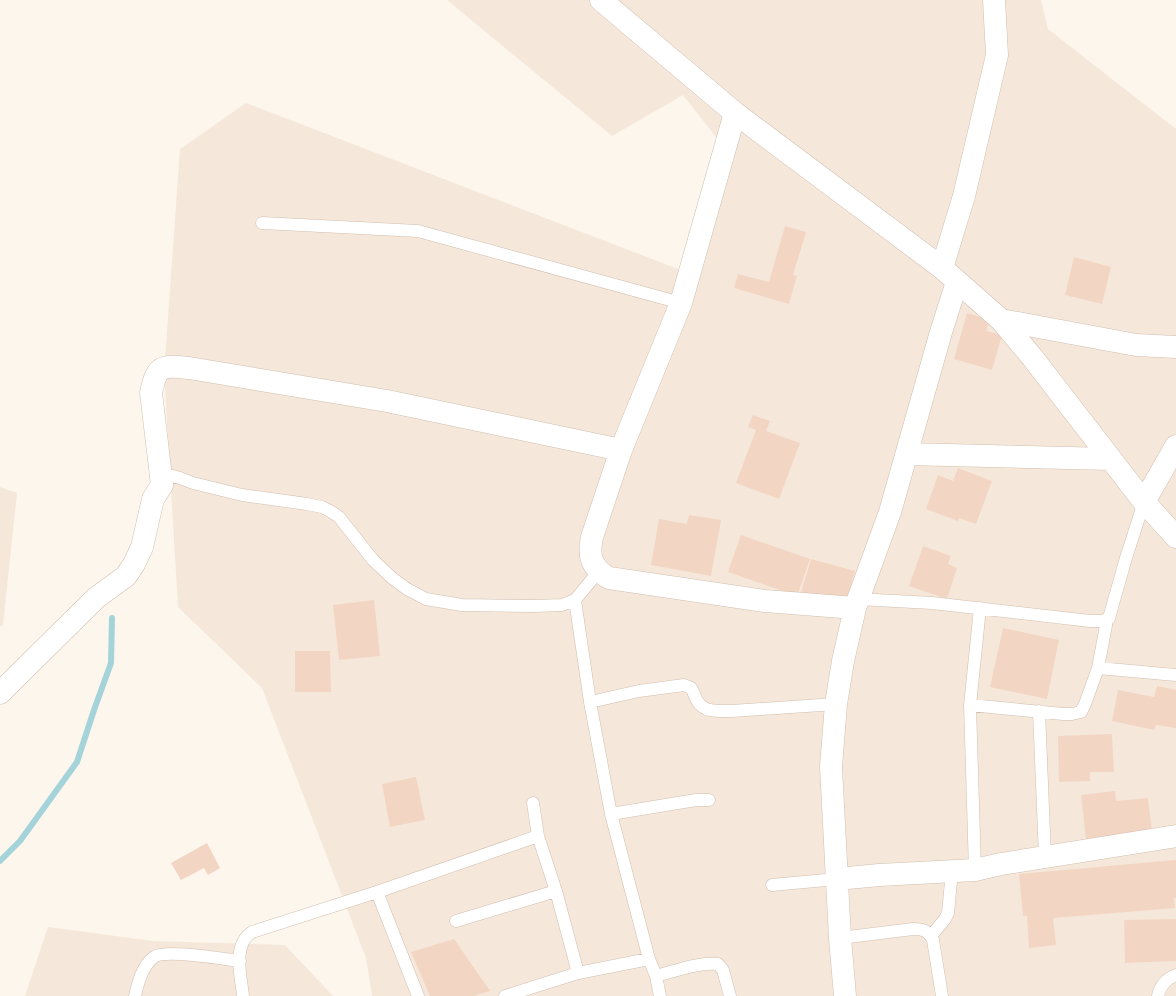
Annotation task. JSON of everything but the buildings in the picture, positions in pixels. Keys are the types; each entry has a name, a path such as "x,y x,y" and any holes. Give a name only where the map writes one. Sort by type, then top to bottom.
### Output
{"street":[{"path":"601,0 734,113 950,275 1001,320 1032,357 1144,502 1176,537"},
{"path":"845,996 840,938 831,767 836,704 843,661 857,604 890,512 941,332 964,196 997,55 994,0"},
{"path":"734,113 681,303 621,450 592,537 590,547 591,558 598,572 609,578 631,582 765,601 857,604"},
{"path":"1001,320 1136,345 1176,347"},
{"path":"0,693 96,598 126,576 134,564 142,547 153,499 162,485 151,393 157,373 167,366 189,368 387,401 621,450"},
{"path":"1144,502 1176,446"},
{"path":"907,454 1110,459"},
{"path":"837,879 879,874 975,870 1045,856 1176,836"}],"lane":[{"path":"262,223 418,231 681,303"},
{"path":"162,485 166,480 173,476 242,495 307,504 330,510 345,524 373,560 392,578 407,589 426,599 462,605 562,605 575,600 598,572"},
{"path":"970,705 1072,714 1081,712 1098,668 1107,620 1144,502"},
{"path":"575,600 590,702 611,814 649,959 656,976 660,996"},
{"path":"857,604 932,603 1100,622 1107,620"},
{"path":"975,870 970,705 980,608"},
{"path":"1098,668 1176,675"},
{"path":"590,702 640,691 684,685 691,688 699,704 708,710 732,711 836,704"},
{"path":"1039,711 1045,856"},
{"path":"611,814 696,800 709,800"},
{"path":"533,803 538,836 556,891 578,973"},
{"path":"243,996 240,949 242,942 252,932 377,892 538,836"},
{"path":"931,936 948,913 952,871"},
{"path":"772,885 837,879"},
{"path":"456,921 556,891"},
{"path":"377,892 418,996"},
{"path":"840,938 920,929 931,936 933,940 942,996"},
{"path":"135,996 138,982 146,965 160,954 179,954 240,961"},
{"path":"505,996 578,973 649,959"},
{"path":"656,976 697,966 718,964 723,970 730,996"},
{"path":"1158,996 1159,989 1162,984 1176,975"}],"shaded area":[{"path":"447,0 1041,0 1048,29 1176,129 1176,996 372,996 366,958 262,688 178,607 164,373 180,149 246,103 686,272 734,160 683,95 612,136"},
{"path":"0,487 17,493 3,625 0,627"},
{"path":"48,927 153,941 285,945 333,996 25,996"}],"waterway":[{"path":"0,861 20,841 77,762 111,663 112,618"}]}
